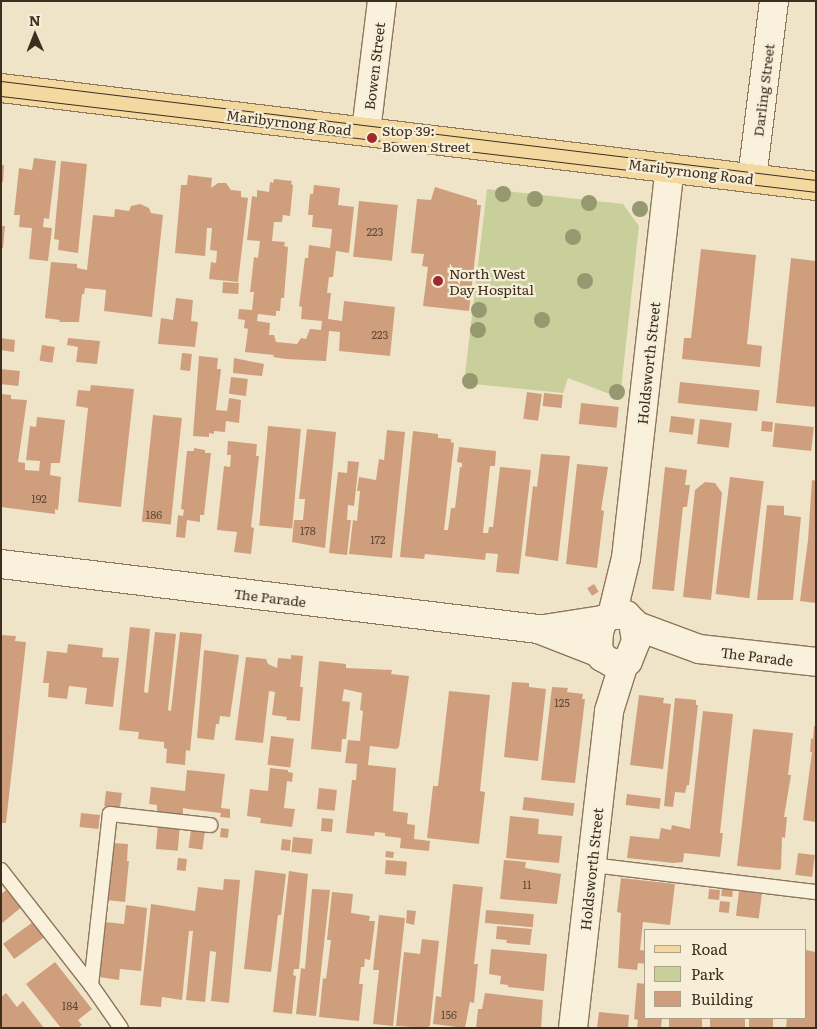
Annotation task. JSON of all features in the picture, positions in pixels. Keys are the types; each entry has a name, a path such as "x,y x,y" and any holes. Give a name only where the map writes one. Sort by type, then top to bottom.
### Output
{"main road":[{"name":"Maribyrnong Road","path":"1,88 816,186"}],"street":[{"name":"Bowen Street","path":"366,131 382,1"},
{"name":"Darling Street","path":"752,178 774,1"},
{"name":"Holdsworth Street","path":"619,619 670,168"},
{"name":"The Parade","path":"1,564 538,629 619,619 699,649"},
{"path":"619,619 636,641 615,659 598,632 619,619"},
{"name":"The Parade","path":"538,629 615,659 699,649 816,662"},
{"name":"Holdsworth Street","path":"573,1028 615,659"}],"lane":[{"path":"91,985 110,814 210,825"},
{"path":"592,865 816,892"},
{"path":"1,870 91,985 120,1028"}],"green space":[{"path":"487,189 623,204 639,226 620,398 568,378 563,393 464,383"}],"building":[{"path":"34,158 56,161 49,219 44,218 43,227 52,228 48,261 29,259 32,228 19,227 20,215 14,215 19,168 32,170"},
{"path":"61,161 87,164 78,253 58,250 59,240 54,239"},
{"path":"1,165 4,165 3,182 1,182"},
{"path":"188,175 212,178 211,188 218,183 226,183 231,190 241,191 241,197 248,198 238,282 209,279 211,262 216,263 217,251 210,250 212,228 207,228 205,256 175,253 181,185 187,185"},
{"path":"274,179 292,181 291,184 293,185 290,216 283,215 282,222 274,222 272,241 285,242 284,246 288,247 284,298 281,298 280,311 276,311 276,316 258,314 257,321 270,323 269,335 274,335 276,342 297,344 301,338 306,339 310,329 321,330 322,321 301,319 302,307 299,306 305,258 308,258 309,245 330,248 332,229 312,227 313,215 308,215 310,194 313,194 314,185 340,188 338,205 354,207 349,253 336,251 333,277 329,277 327,293 331,293 328,319 342,321 344,301 395,307 390,356 339,351 340,332 329,331 326,361 286,359 273,357 274,355 245,352 248,329 244,328 245,320 238,319 239,309 252,310 254,292 250,292 254,257 258,258 260,241 247,240 252,196 257,197 257,190 269,192 270,182 273,183"},
{"path":"435,187 477,200 477,205 481,205 469,311 423,306 428,267 422,266 424,254 411,253 417,199 431,200"},
{"path":"359,201 398,205 392,261 353,257"},
{"path":"140,204 149,208 151,213 163,215 152,317 104,311 106,290 85,288 84,294 82,294 79,322 59,322 60,320 45,318 51,262 77,264 77,268 87,270 93,215 114,217 115,209 129,211 131,206"},
{"path":"1,226 5,226 3,248 1,248"},
{"path":"701,249 756,255 747,344 762,346 760,367 682,359 684,338 691,338"},
{"path":"791,258 816,261 816,407 776,403"},
{"path":"223,282 239,283 238,294 222,293"},
{"path":"176,298 193,300 191,321 198,322 195,347 158,344 161,318 173,320"},
{"path":"1,338 15,340 14,352 1,350"},
{"path":"68,338 100,341 97,364 76,362 78,347 67,345"},
{"path":"42,345 55,347 52,363 39,361"},
{"path":"182,353 192,354 190,371 180,370"},
{"path":"199,356 218,358 217,369 221,369 216,410 227,411 229,398 241,400 239,423 226,421 225,432 214,431 214,434 209,433 209,437 193,436"},
{"path":"234,358 264,364 262,376 233,373"},
{"path":"1,369 20,371 18,386 1,384"},
{"path":"231,377 248,379 246,396 229,394"},
{"path":"680,382 760,390 757,411 678,403"},
{"path":"91,385 134,389 121,507 78,502 88,408 76,406 78,390 90,391"},
{"path":"527,392 542,394 538,421 523,419"},
{"path":"544,393 563,395 562,408 543,406"},
{"path":"1,394 11,395 11,399 27,400 18,462 25,463 25,470 39,471 40,461 26,460 30,426 36,427 37,417 65,420 60,463 51,463 50,475 61,477 58,510 55,509 55,514 1,507"},
{"path":"581,403 619,407 617,428 579,424"},
{"path":"153,415 182,418 171,524 142,521"},
{"path":"671,416 695,419 693,435 669,432"},
{"path":"700,419 732,423 729,448 697,444"},
{"path":"762,421 773,422 772,432 761,431"},
{"path":"775,423 814,427 811,451 772,447"},
{"path":"268,426 301,429 292,528 259,526"},
{"path":"307,429 336,432 325,548 292,542 294,520 303,520 305,499 299,499"},
{"path":"387,430 405,432 392,558 349,554 353,520 357,521 360,491 357,491 359,477 376,480 379,459 384,460"},
{"path":"413,431 438,434 438,438 451,439 451,442 454,443 444,530 448,530 451,508 455,508 460,467 462,467 462,463 457,462 459,447 496,451 495,466 490,466 483,533 488,533 489,527 493,527 500,467 531,470 519,574 496,572 498,554 486,553 485,560 425,554 424,559 400,557"},
{"path":"228,441 257,444 256,456 259,456 251,527 254,528 251,554 234,552 237,532 217,530 224,466 230,467 231,455 227,455"},
{"path":"194,448 205,450 205,453 211,453 204,515 200,515 200,522 187,520 185,538 176,537 178,515 183,516 184,510 181,509 187,451 194,451"},
{"path":"541,454 570,456 558,561 525,556 533,486 537,487"},
{"path":"348,461 359,462 354,506 348,505 347,520 351,520 347,555 329,553 338,472 347,473"},
{"path":"577,464 608,467 601,510 604,511 597,568 566,564"},
{"path":"665,467 687,470 685,485 690,485 687,507 683,507 674,591 652,589"},
{"path":"730,477 764,481 749,598 716,594"},
{"path":"812,480 816,481 816,603 800,601 808,540"},
{"path":"705,482 715,483 722,493 711,600 683,597 695,490"},
{"path":"767,505 784,506 784,515 801,517 793,600 757,600"},
{"path":"594,584 599,592 592,596 587,588"},
{"path":"130,627 150,629 144,692 148,693 155,632 176,634 168,710 171,711 180,632 202,634 190,751 186,750 185,765 166,763 167,749 164,748 164,742 138,739 139,732 119,730"},
{"path":"1,635 16,636 15,641 26,642 6,823 1,823"},
{"path":"68,644 103,648 102,657 119,658 113,707 85,704 87,688 69,686 67,699 48,697 49,683 43,683 47,651 67,653"},
{"path":"204,650 239,655 230,717 220,716 219,724 216,724 214,740 197,738"},
{"path":"291,655 303,656 300,687 303,687 300,721 286,720 287,717 272,715 275,692 269,691 263,743 235,740 246,657 266,659 268,664 277,668 278,658 291,659"},
{"path":"319,661 346,664 346,668 392,670 391,674 409,676 399,747 396,749 370,746 368,765 396,768 393,811 408,813 407,824 415,825 414,839 430,841 429,851 400,848 401,838 385,836 385,833 375,832 374,836 346,833 352,780 356,780 357,764 345,763 348,740 360,741 363,711 360,710 362,693 344,689 342,701 350,702 346,739 342,739 341,752 311,749"},
{"path":"512,682 529,683 529,687 546,689 538,761 504,757"},
{"path":"552,687 568,688 567,692 583,694 582,699 585,699 575,783 541,780"},
{"path":"449,691 490,695 480,791 485,792 479,844 427,838 433,786 438,786"},
{"path":"639,695 664,698 663,703 671,704 663,769 630,765"},
{"path":"675,698 696,700 696,705 698,705 689,785 687,785 685,793 675,792 673,807 664,806"},
{"path":"703,711 733,714 720,833 723,833 720,857 684,853 683,862 674,863 627,858 630,836 659,839 661,828 671,830 672,825 690,829"},
{"path":"814,726 816,726 816,822 803,820 812,752 810,752 811,738 813,739"},
{"path":"753,729 793,733 788,775 791,775 784,817 787,817 785,838 782,837 781,869 778,870 737,866"},
{"path":"271,736 294,739 290,768 267,765"},
{"path":"270,768 288,770 288,772 293,773 292,782 287,781 284,808 295,809 292,827 260,823 261,818 247,816 250,789 268,791"},
{"path":"187,770 225,774 221,808 230,809 230,818 220,817 221,813 183,808 183,815 157,812 157,805 149,804 151,787 185,791"},
{"path":"319,788 337,790 335,811 317,809"},
{"path":"106,791 122,793 120,808 104,806"},
{"path":"627,794 661,798 659,809 626,805"},
{"path":"524,797 575,803 573,816 522,810"},
{"path":"81,813 100,815 98,829 80,827"},
{"path":"510,816 539,819 538,834 562,836 559,863 506,858"},
{"path":"322,818 333,819 332,832 321,831"},
{"path":"158,824 180,826 178,851 156,849"},
{"path":"221,828 229,829 228,838 220,837"},
{"path":"191,830 205,832 202,850 188,848"},
{"path":"293,837 313,839 311,854 291,852"},
{"path":"282,839 291,840 290,851 281,850"},
{"path":"113,843 128,844 127,861 129,861 125,902 107,900"},
{"path":"386,851 394,852 393,858 385,857"},
{"path":"798,853 815,855 812,877 795,875"},
{"path":"178,858 187,859 186,871 177,870"},
{"path":"386,860 407,862 406,876 385,874"},
{"path":"504,860 526,862 525,868 561,874 557,904 500,899"},
{"path":"255,870 286,874 281,915 278,915 271,972 244,969"},
{"path":"289,871 308,874 299,969 294,969 293,975 296,976 292,1014 273,1012"},
{"path":"621,878 675,884 670,925 643,922 640,950 644,951 644,964 638,963 637,970 618,968 621,913 617,912"},
{"path":"224,879 240,880 229,1003 211,1001 216,952 210,951 205,1002 186,1000 193,931 189,931 182,1000 162,997 161,1007 140,1005 151,904 195,911 198,887 223,890"},
{"path":"453,884 483,887 474,964 478,964 474,1003 470,1002 465,1028 433,1024 436,996 441,997"},
{"path":"9,888 23,906 1,924 1,894"},
{"path":"722,888 733,889 732,897 721,896"},
{"path":"312,889 330,890 316,1016 296,1014 301,968 305,969"},
{"path":"709,889 720,890 719,900 708,899"},
{"path":"739,891 762,894 759,919 736,916"},
{"path":"332,892 353,894 351,913 370,916 369,921 375,921 370,960 365,959 364,967 361,967 359,984 363,984 359,1021 319,1017 323,978 326,979 331,940 327,940"},
{"path":"720,901 730,902 729,913 719,912"},
{"path":"126,905 147,908 141,971 120,969 119,980 99,977 105,922 124,924"},
{"path":"407,910 416,911 414,925 406,923"},
{"path":"486,910 534,914 533,927 485,923"},
{"path":"379,915 405,918 393,1026 373,1024 379,970 373,970"},
{"path":"33,922 44,937 14,959 3,944"},
{"path":"497,926 532,929 530,945 506,943 507,940 496,939"},
{"path":"422,939 439,941 430,1025 428,1028 396,1026 404,952 420,954"},
{"path":"491,949 547,954 544,991 508,987 508,985 500,984 501,976 489,974"},
{"path":"807,950 816,952 816,1028 786,1028 787,1019 807,1019"},
{"path":"55,962 92,1009 78,1020 82,1025 78,1028 61,1028 26,984"},
{"path":"637,983 644,984 644,1019 662,1019 661,1028 637,1028 638,1020 634,1019"},
{"path":"6,993 17,1007 23,1001 44,1028 1,1028 1,997"},
{"path":"485,993 543,1000 541,1028 476,1028 478,1009 482,1009"},
{"path":"599,1012 629,1015 628,1028 597,1028"},
{"path":"669,1019 702,1019 702,1028 669,1028"},
{"path":"710,1019 745,1019 745,1028 710,1028"},
{"path":"749,1019 773,1019 773,1028 749,1028"}],"tram line":[{"path":"1,81 816,180"},
{"path":"1,96 816,192"}],"place":[{"name":"Stop 39: Bowen Street","path":"372,138"},
{"name":"North West Day Hospital","path":"438,281"}]}
